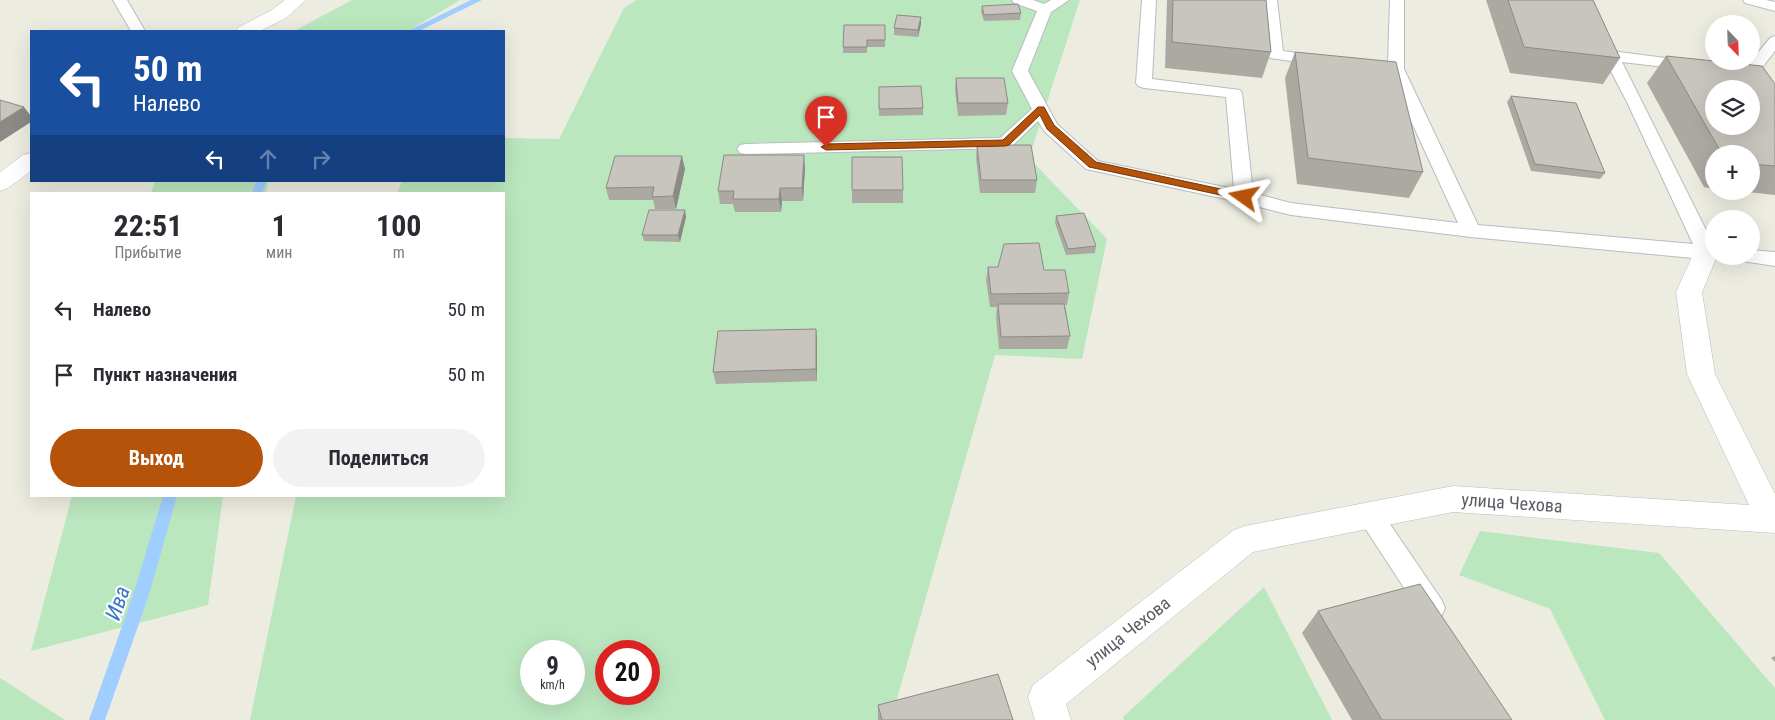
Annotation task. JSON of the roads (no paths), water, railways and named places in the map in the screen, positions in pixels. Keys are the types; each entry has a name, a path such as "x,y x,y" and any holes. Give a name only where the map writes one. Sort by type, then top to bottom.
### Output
{"street":[{"path":"248,30 279,14 297,0"},
{"path":"0,183 30,161"},
{"name":"улица Чехова","path":"1053,720 1046,697 1245,540 1453,499 1773,521 1702,374 1689,292 1705,262"}],"lane":[{"path":"120,0 137,30"},
{"path":"1019,0 1045,9"},
{"path":"1062,0 1045,9 1020,71 1050,127 1092,165 1244,197 1291,209 1472,231 1705,253"},
{"path":"1150,0 1144,83 1234,93 1244,197"},
{"path":"1270,0 1276,55 1332,62"},
{"path":"1397,0 1396,69 1472,231"},
{"path":"1750,0 1775,7"},
{"path":"1705,243 1611,56 1709,67 1755,78 1775,41"},
{"path":"1369,66 1396,69"},
{"path":"746,149 1005,143 1041,109"},
{"path":"1760,257 1775,259"},
{"path":"1370,515 1444,626"}],"waterway":[{"name":"Ива","path":"414,30 478,0"},
{"name":"Ива","path":"258,192 261,182"},
{"name":"Ива","path":"97,720 141,595 170,497"}]}
